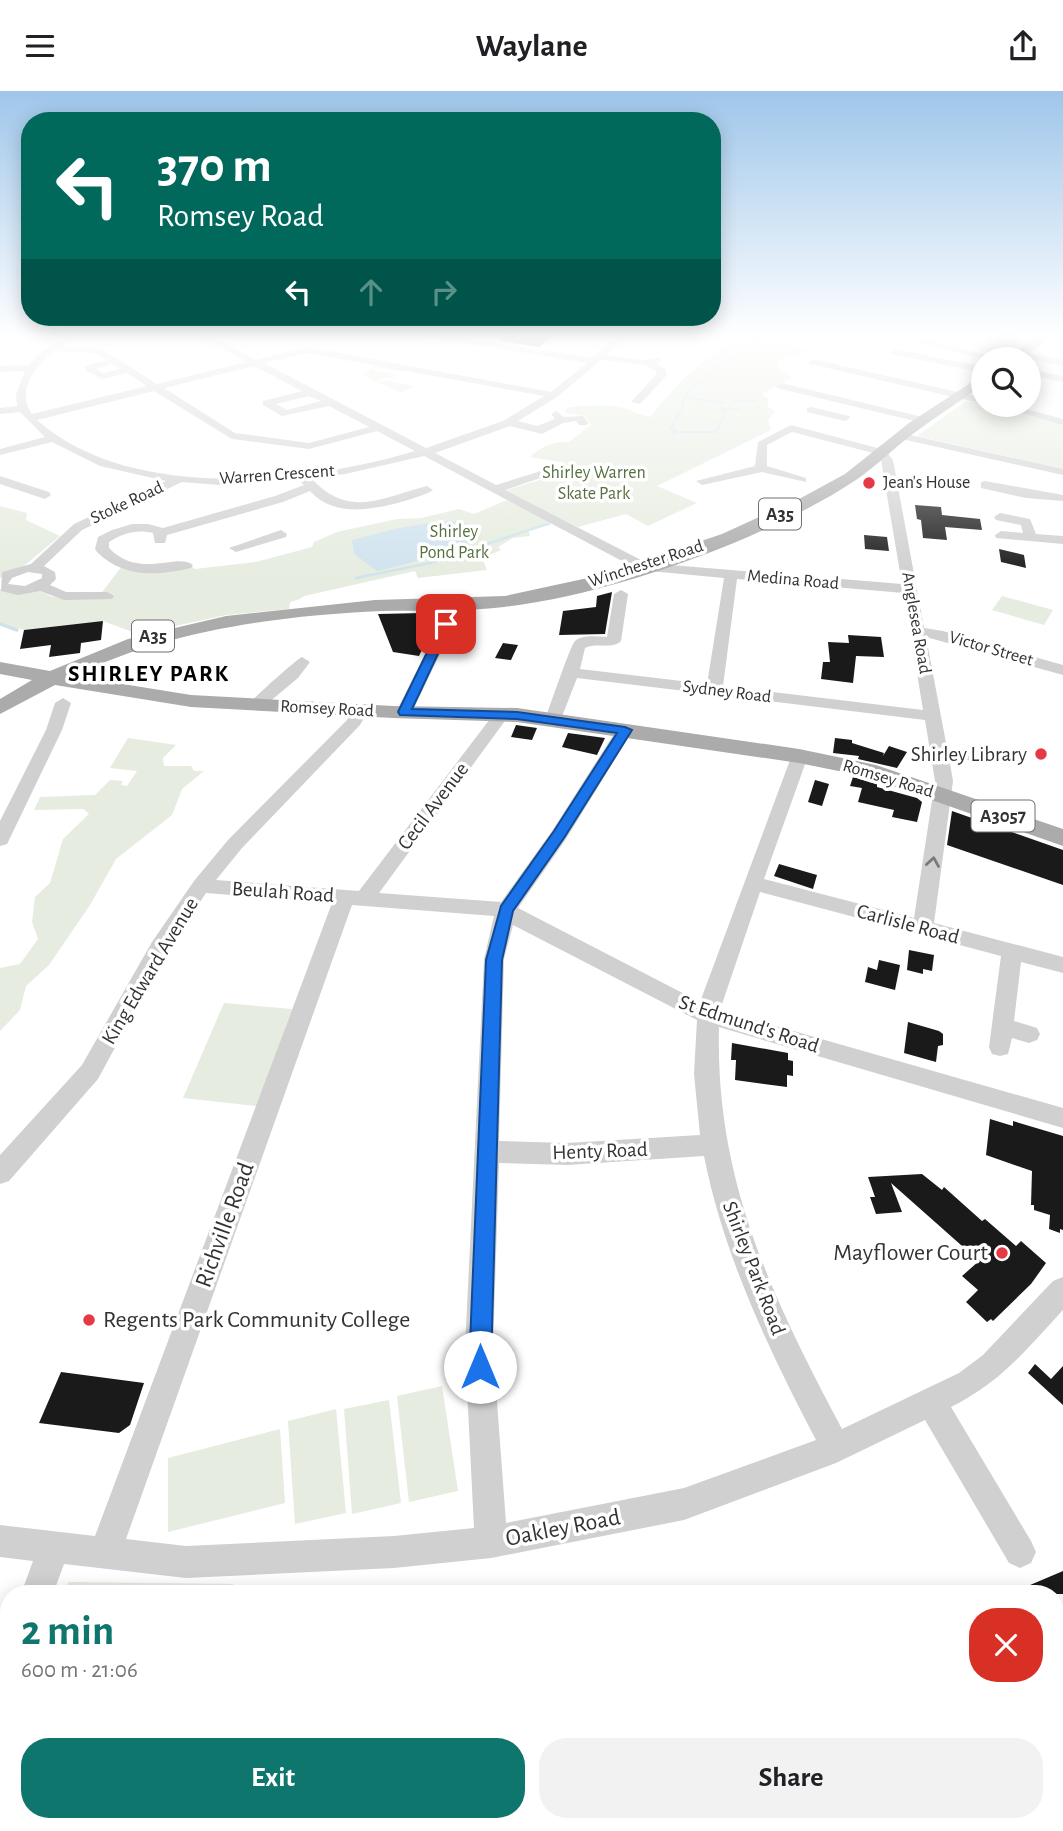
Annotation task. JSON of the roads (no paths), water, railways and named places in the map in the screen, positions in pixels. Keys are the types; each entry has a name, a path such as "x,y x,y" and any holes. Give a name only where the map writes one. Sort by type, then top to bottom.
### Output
{"main road":[{"name":"Winchester Road","path":"58,679 140,650 263,617 377,606 454,608 508,602 549,594 644,567 672,564 827,491 858,472 928,417"},
{"name":"Romsey Road","path":"0,668 157,697 256,705 360,711 502,714 556,711 625,730 799,756 869,770 943,796"},
{"name":"A35","path":"0,708 58,679"},
{"name":"A35","path":"0,720 58,679"},
{"name":"A3057","path":"943,796 1063,838"}],"street":[{"name":"Warren Crescent","path":"31,417 54,438 77,452 110,465 181,478 306,481 424,453 517,417"},
{"path":"202,417 236,437 309,446 376,428"},
{"path":"355,417 644,567"},
{"path":"514,440 559,417"},
{"path":"563,417 579,418 583,423"},
{"path":"796,429 807,417"},
{"path":"838,417 845,418"},
{"path":"911,417 923,420"},
{"path":"509,422 538,430"},
{"path":"761,468 762,444 787,429 796,429 881,452"},
{"path":"776,436 825,450"},
{"path":"901,436 1026,494 1062,500 1058,471 992,476"},
{"path":"0,452 54,438"},
{"name":"Anglesea Road","path":"881,452 888,463 938,752 943,796 923,927"},
{"path":"702,481 761,468 788,474 795,480"},
{"path":"495,489 548,472"},
{"name":"Stoke Road","path":"34,568 74,530 181,478"},
{"path":"0,480 45,495"},
{"path":"186,565 163,570 132,569 116,562 102,549 103,540 112,534 150,526 161,536 237,511 306,481 336,504 345,506 381,504 427,490"},
{"path":"236,548 275,536 237,511"},
{"path":"1000,517 1026,522 1031,537"},
{"path":"1001,535 1063,540"},
{"name":"Medina Road","path":"672,564 731,575 910,589"},
{"path":"34,568 45,570 50,575 40,586 19,591 0,585 2,578 12,572 34,568"},
{"path":"714,691 731,575"},
{"path":"40,586 65,596 107,596"},
{"path":"556,711 578,646 586,641 614,641 621,593"},
{"path":"404,712 454,608"},
{"name":"Victor Street","path":"918,632 945,636 1063,670"},
{"path":"256,705 268,692 293,676 302,662"},
{"name":"Sydney Road","path":"571,673 932,716"},
{"path":"0,840 54,730 57,706"},
{"name":"King Edward Avenue","path":"0,1173 90,1072 159,947 201,885 235,844 354,723 360,711"},
{"name":"Cecil Avenue","path":"355,896 502,714"},
{"path":"491,1542 479,1348 494,960 506,910 559,835 625,730"},
{"path":"938,752 971,747 1004,759"},
{"name":"Shirley Park Road","path":"799,756 708,1015 708,1083 713,1145 737,1234 791,1365 836,1448"},
{"name":"Carlisle Road","path":"753,883 1063,965"},
{"name":"Beulah Road","path":"201,885 355,896"},
{"name":"St Edmund's Road","path":"355,896 506,910 515,918 653,991 708,1015 1063,1118"},
{"name":"Richville Road","path":"106,1553 355,896"},
{"path":"1012,951 1001,1037 1029,1034"},
{"name":"Henty Road","path":"486,1152 567,1154 713,1145"},
{"name":"Oakley Road","path":"0,1541 186,1562 394,1552 491,1542 684,1504 836,1448 969,1383 993,1365 1063,1290"},
{"path":"931,1402 1020,1552"},
{"path":"40,1585 54,1547"}],"water":[{"path":"441,521 460,521 476,528 480,538 454,552 377,571 354,554 352,540"}],"waterway":[{"path":"672,435 675,429 671,428 677,417"},
{"path":"674,432 716,432 723,417"},
{"path":"356,578 430,563 547,524"},
{"path":"0,624 17,630"}],"place":[{"name":"Jean's House","path":"869,483"},
{"name":"Shirley Library","path":"1041,754"},
{"name":"Mayflower Court","path":"1002,1253"},
{"name":"Regents Park Community College","path":"89,1320"}],"district":[{"name":"SHIRLEY PARK","path":"149,674"}],"park label":[{"name":"Shirley Warren Skate Park","path":"594,484"},
{"name":"Shirley Pond Park","path":"454,542"}]}
